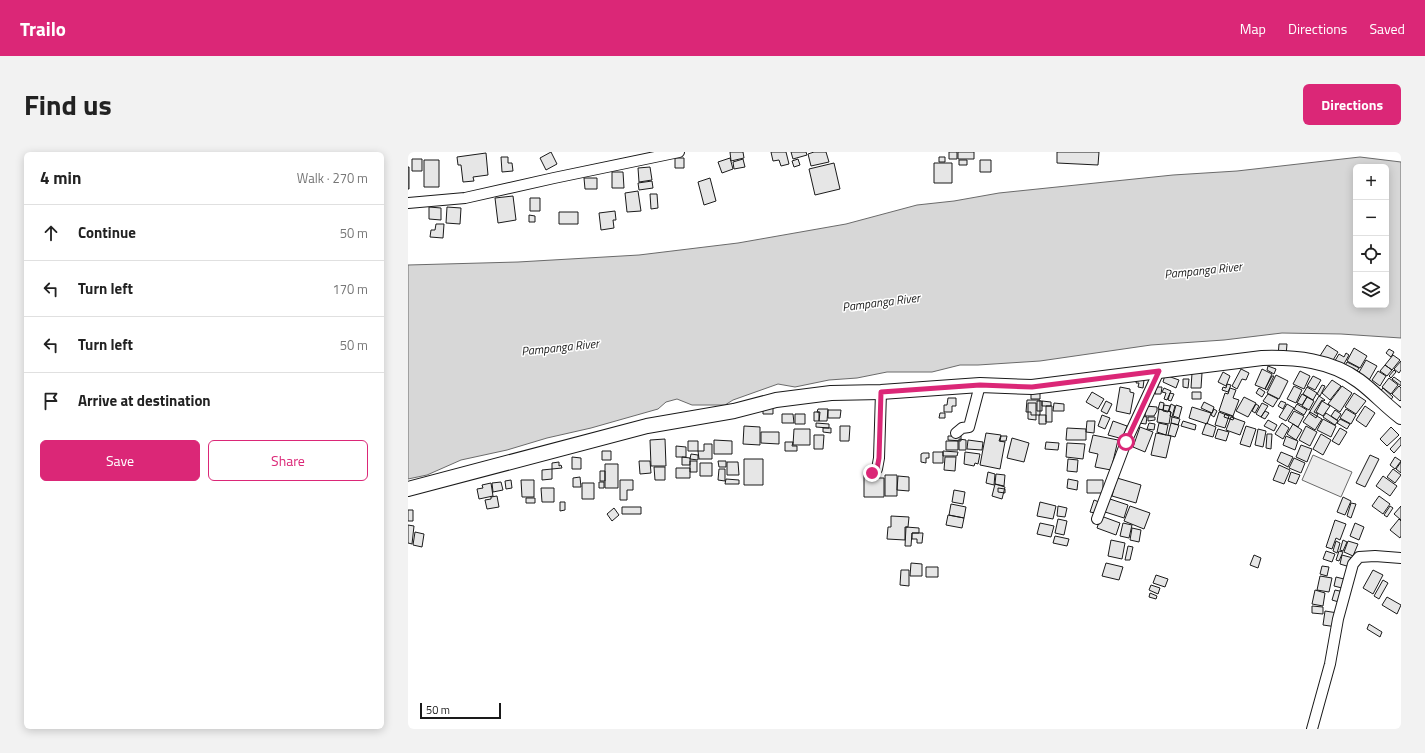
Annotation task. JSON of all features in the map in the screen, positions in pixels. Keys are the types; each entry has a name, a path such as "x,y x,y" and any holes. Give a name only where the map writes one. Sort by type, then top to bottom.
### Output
{"street":[{"path":"408,203 465,198 679,152"},
{"path":"408,489 647,426 734,411 776,400 831,393 881,392 980,385 1032,387 1262,358 1299,359 1326,364 1343,371 1359,381 1401,417"},
{"path":"1097,519 1126,442 1159,371"},
{"path":"956,433 962,428 969,427 980,385"},
{"path":"872,473 877,469 879,458 881,392"},
{"path":"1312,729 1330,664 1338,618 1353,564 1359,557 1375,556 1401,558"}],"shaded area":[{"path":"1313,455 1352,472 1341,497 1302,480"}],"water":[{"name":"Pampanga River","path":"1360,157 1401,162 1401,338 1341,334 1282,333 1224,340 1151,345 1040,361 960,365 932,372 887,372 857,378 829,380 795,387 778,384 733,400 725,405 692,405 677,399 666,402 658,409 507,450 461,460 427,475 408,479 408,265 518,262 639,255 738,243 846,224 917,205 954,201 999,193 1173,175 1237,171"}],"building":[{"path":"551,152 557,164 546,170 540,158"},
{"path":"730,152 743,152 744,158 731,161"},
{"path":"771,152 786,152 789,164 781,166 779,160 773,161"},
{"path":"791,152 806,152 807,155 793,159"},
{"path":"814,152 826,152 829,162 811,166 808,154"},
{"path":"949,152 957,152 957,159 949,159"},
{"path":"958,152 974,152 974,159 958,159"},
{"path":"1057,152 1099,152 1098,165 1057,163"},
{"path":"486,153 488,175 473,177 474,181 463,182 461,165 458,165 457,157"},
{"path":"501,157 508,157 508,163 512,163 513,171 502,172"},
{"path":"939,157 945,157 945,162 939,162"},
{"path":"675,158 684,158 684,168 675,168"},
{"path":"730,158 733,169 722,173 718,162"},
{"path":"412,159 422,159 422,171 412,171"},
{"path":"743,159 745,167 734,169 733,162"},
{"path":"798,159 800,165 794,167 792,161"},
{"path":"424,160 439,160 439,187 424,187"},
{"path":"959,160 967,160 967,165 959,165"},
{"path":"980,160 991,160 991,172 980,172"},
{"path":"834,163 840,189 815,195 809,169"},
{"path":"934,163 952,163 952,183 934,183"},
{"path":"409,167 409,189 408,189"},
{"path":"650,167 652,180 639,182 638,168"},
{"path":"612,172 623,172 624,188 612,188"},
{"path":"584,178 597,178 597,189 585,189"},
{"path":"710,178 716,201 704,205 698,182"},
{"path":"652,181 653,188 639,190 638,183"},
{"path":"638,191 641,211 627,212 625,193"},
{"path":"650,194 657,194 658,208 651,209"},
{"path":"513,196 516,220 498,223 495,198"},
{"path":"530,198 540,198 540,211 530,211"},
{"path":"429,207 441,208 441,220 429,219"},
{"path":"447,207 461,208 460,224 446,223"},
{"path":"615,211 616,220 613,220 614,228 601,230 599,213"},
{"path":"559,212 578,212 578,224 559,224"},
{"path":"529,215 535,216 535,222 529,222"},
{"path":"436,224 444,224 443,238 430,237 431,230 435,230"},
{"path":"1279,344 1287,344 1286,356 1278,356"},
{"path":"1327,345 1338,352 1330,365 1318,359"},
{"path":"1354,348 1367,356 1360,368 1347,361"},
{"path":"1389,349 1394,352 1391,357 1386,353"},
{"path":"1346,353 1349,355 1341,369 1333,364 1339,354 1344,357"},
{"path":"1393,355 1400,360 1392,370 1385,365"},
{"path":"1366,360 1377,366 1368,382 1357,376"},
{"path":"1401,361 1401,370 1399,373 1394,369"},
{"path":"1347,362 1359,368 1354,376 1343,369"},
{"path":"1385,365 1392,370 1387,376 1380,371"},
{"path":"1268,366 1276,369 1274,374 1267,370"},
{"path":"1241,369 1249,373 1246,380 1242,379 1237,389 1232,386"},
{"path":"1262,369 1272,374 1265,389 1255,385"},
{"path":"1394,370 1396,372 1391,378 1389,376"},
{"path":"1300,371 1310,376 1304,389 1293,384"},
{"path":"1378,371 1386,376 1380,386 1372,380"},
{"path":"1223,372 1230,376 1226,386 1218,382"},
{"path":"1192,373 1202,373 1201,388 1191,388"},
{"path":"1165,375 1179,380 1176,388 1163,382"},
{"path":"1276,375 1288,381 1279,399 1267,393"},
{"path":"1272,376 1274,376 1267,390 1265,389"},
{"path":"1313,376 1321,380 1315,390 1307,386"},
{"path":"1394,377 1401,382 1401,386 1392,379"},
{"path":"1389,378 1398,385 1391,394 1382,387"},
{"path":"1137,379 1144,380 1143,388 1138,387 1139,383 1136,383"},
{"path":"1183,379 1189,379 1188,388 1183,387"},
{"path":"1332,380 1341,386 1330,400 1322,393"},
{"path":"1227,384 1231,385 1228,392 1222,390 1223,387 1226,388"},
{"path":"1322,385 1325,386 1320,396 1317,394"},
{"path":"1294,386 1302,390 1296,403 1287,399"},
{"path":"1342,386 1352,393 1340,412 1328,404"},
{"path":"1399,386 1401,388 1400,401 1392,394"},
{"path":"1120,387 1130,389 1130,392 1134,393 1130,414 1116,411"},
{"path":"1156,387 1162,387 1161,394 1155,394"},
{"path":"1307,387 1317,393 1313,400 1303,394"},
{"path":"1164,388 1171,391 1167,400 1164,399 1166,393 1162,392"},
{"path":"1230,388 1236,390 1233,398 1239,400 1233,416 1219,411 1225,393 1228,394"},
{"path":"1259,388 1265,392 1262,397 1256,393"},
{"path":"1383,388 1393,397 1388,403 1377,395"},
{"path":"1092,392 1104,399 1098,409 1086,402"},
{"path":"1192,392 1201,392 1201,399 1192,399"},
{"path":"1031,393 1040,393 1040,399 1031,399"},
{"path":"1170,393 1174,394 1171,401 1168,400"},
{"path":"1354,393 1366,401 1356,414 1345,407"},
{"path":"1268,394 1278,399 1273,407 1263,401"},
{"path":"1302,394 1307,397 1302,405 1297,403"},
{"path":"1319,396 1325,400 1322,400 1314,412 1318,414 1316,418 1309,413"},
{"path":"1244,397 1256,403 1248,417 1236,411"},
{"path":"1307,397 1314,401 1309,410 1302,406"},
{"path":"948,398 956,398 956,406 952,406 952,412 944,412 944,405 947,405"},
{"path":"1027,400 1040,400 1040,415 1031,415 1031,412 1026,412"},
{"path":"1037,401 1042,401 1042,411 1037,411"},
{"path":"1042,401 1051,402 1051,406 1042,406"},
{"path":"1106,401 1112,404 1107,414 1101,411"},
{"path":"1281,401 1286,403 1283,409 1278,406"},
{"path":"1322,401 1330,406 1323,416 1316,412"},
{"path":"1160,402 1164,403 1163,410 1158,409"},
{"path":"1204,402 1214,407 1212,413 1201,408"},
{"path":"1028,403 1036,403 1036,420 1028,419"},
{"path":"1054,403 1064,404 1064,411 1053,411"},
{"path":"1262,403 1268,406 1261,417 1256,414"},
{"path":"1171,404 1175,406 1172,417 1170,416 1171,412 1169,411"},
{"path":"1256,404 1259,406 1255,413 1252,411"},
{"path":"1287,404 1294,408 1286,421 1279,417"},
{"path":"1297,404 1307,410 1304,415 1294,409"},
{"path":"1164,405 1170,406 1168,412 1163,411"},
{"path":"1176,405 1182,407 1179,418 1173,416"},
{"path":"1046,406 1052,406 1052,422 1046,422"},
{"path":"1146,406 1157,407 1157,411 1154,416 1145,416"},
{"path":"1365,406 1375,413 1366,427 1356,420"},
{"path":"1192,407 1211,413 1207,424 1189,418"},
{"path":"763,408 773,408 773,414 763,414"},
{"path":"818,409 828,409 827,421 819,421 820,412 817,412"},
{"path":"1159,409 1171,412 1169,424 1157,422"},
{"path":"1214,409 1217,411 1214,417 1211,415"},
{"path":"1346,409 1356,415 1351,424 1340,418"},
{"path":"828,410 841,410 840,418 828,418"},
{"path":"1335,410 1341,414 1337,420 1331,416"},
{"path":"1265,411 1269,413 1265,419 1261,417"},
{"path":"1294,411 1304,416 1298,427 1288,421"},
{"path":"814,412 819,412 819,421 814,421"},
{"path":"1219,412 1229,416 1225,428 1215,425"},
{"path":"1310,412 1322,419 1315,430 1303,422"},
{"path":"940,413 945,413 945,418 939,418"},
{"path":"1326,413 1338,421 1335,425 1323,417"},
{"path":"782,414 793,414 794,423 782,423"},
{"path":"795,414 805,414 805,424 795,424"},
{"path":"1225,414 1234,417 1233,420 1224,417"},
{"path":"1039,415 1046,415 1046,424 1039,424"},
{"path":"1102,415 1110,418 1105,429 1098,426"},
{"path":"1140,416 1147,417 1146,424 1139,423"},
{"path":"1148,417 1155,417 1155,420 1148,421"},
{"path":"1172,417 1180,419 1178,425 1171,423"},
{"path":"1231,417 1245,422 1240,435 1226,430"},
{"path":"1323,419 1336,426 1331,437 1317,430"},
{"path":"1340,419 1350,424 1347,429 1337,423"},
{"path":"1268,420 1277,425 1274,431 1264,426"},
{"path":"1087,421 1095,421 1094,433 1086,432"},
{"path":"1113,421 1127,426 1123,439 1108,435"},
{"path":"1183,421 1196,425 1195,430 1181,426"},
{"path":"816,423 829,424 829,428 816,427"},
{"path":"1149,423 1155,424 1154,430 1147,429"},
{"path":"1159,423 1168,425 1166,435 1157,432"},
{"path":"1171,423 1179,425 1175,437 1168,435"},
{"path":"1206,423 1216,427 1213,437 1202,434"},
{"path":"1282,423 1289,428 1283,439 1275,434"},
{"path":"1293,424 1302,430 1296,440 1287,434"},
{"path":"744,426 760,427 760,445 743,444"},
{"path":"840,426 850,426 849,441 840,441"},
{"path":"1246,426 1256,429 1250,447 1240,444"},
{"path":"1306,426 1317,432 1310,446 1299,440"},
{"path":"1140,427 1153,432 1145,452 1133,447"},
{"path":"1391,427 1399,435 1387,446 1380,439"},
{"path":"823,428 831,428 831,433 823,432"},
{"path":"1067,428 1086,429 1086,440 1066,440"},
{"path":"1340,428 1347,432 1339,445 1332,441"},
{"path":"794,429 810,429 810,445 793,445"},
{"path":"1218,429 1229,432 1226,441 1215,438"},
{"path":"1258,429 1266,431 1263,447 1255,445"},
{"path":"761,432 779,432 779,444 761,443"},
{"path":"986,433 1001,435 999,441 1005,442 1000,469 980,465"},
{"path":"1156,433 1171,436 1166,458 1151,455"},
{"path":"1267,434 1272,434 1271,449 1266,448"},
{"path":"1321,434 1331,440 1323,455 1313,449"},
{"path":"814,435 824,435 823,449 814,449"},
{"path":"1093,435 1118,440 1111,470 1095,467 1098,454 1089,452"},
{"path":"948,436 961,436 961,441 948,440"},
{"path":"1001,436 1007,436 1006,441 1000,441"},
{"path":"1286,436 1298,441 1295,450 1283,445"},
{"path":"1401,437 1401,445 1394,453 1390,449"},
{"path":"1012,438 1029,443 1024,462 1007,458"},
{"path":"665,439 666,466 651,466 650,440"},
{"path":"959,439 966,440 966,450 959,450"},
{"path":"714,440 732,441 732,454 714,454"},
{"path":"968,440 983,442 982,450 967,449"},
{"path":"688,441 698,441 698,451 688,451"},
{"path":"946,441 958,441 958,450 946,450"},
{"path":"785,442 793,442 792,446 797,446 797,451 785,451"},
{"path":"1046,442 1059,443 1058,450 1045,449"},
{"path":"1067,443 1085,444 1083,459 1066,457"},
{"path":"704,444 712,444 712,459 699,459 698,451 704,451"},
{"path":"1301,445 1312,449 1307,462 1296,457"},
{"path":"676,446 686,447 686,457 676,457"},
{"path":"602,451 611,451 611,460 602,460"},
{"path":"943,451 958,452 957,456 943,456"},
{"path":"933,452 943,452 943,463 933,463"},
{"path":"965,452 980,454 978,464 975,463 974,466 964,464"},
{"path":"1281,452 1293,457 1288,467 1277,461"},
{"path":"929,453 929,458 926,458 926,463 921,462 921,454"},
{"path":"691,454 698,455 698,460 690,459"},
{"path":"1370,455 1379,459 1365,487 1356,483"},
{"path":"572,457 581,458 581,469 572,469"},
{"path":"682,457 690,458 690,465 682,465"},
{"path":"945,457 956,457 955,471 944,470"},
{"path":"1395,457 1401,461 1395,469 1390,465"},
{"path":"1294,458 1305,463 1301,473 1289,468"},
{"path":"744,459 763,459 763,485 744,485"},
{"path":"1068,459 1078,460 1077,472 1067,471"},
{"path":"639,461 650,461 651,473 640,474"},
{"path":"690,461 697,461 697,472 690,472"},
{"path":"718,461 726,461 726,467 719,467"},
{"path":"559,462 559,466 561,465 562,468 552,469 552,463"},
{"path":"727,462 738,462 739,475 727,475"},
{"path":"1401,462 1401,473 1396,469"},
{"path":"700,463 712,463 712,476 700,476"},
{"path":"605,464 618,464 618,488 605,488"},
{"path":"1279,465 1290,470 1284,484 1273,480"},
{"path":"654,467 665,467 665,480 655,480"},
{"path":"676,468 690,468 690,478 676,478"},
{"path":"552,469 552,479 542,480 542,470"},
{"path":"719,469 725,469 725,481 718,480"},
{"path":"1393,469 1401,475 1395,483 1387,477"},
{"path":"600,471 605,471 605,481 600,481"},
{"path":"988,472 995,474 994,485 986,483"},
{"path":"1291,472 1300,475 1296,484 1288,481"},
{"path":"996,474 1005,475 1004,486 995,484"},
{"path":"864,475 877,475 877,478 884,478 884,497 864,497"},
{"path":"885,475 897,475 897,496 885,496"},
{"path":"898,476 909,477 909,491 897,490"},
{"path":"1383,476 1397,486 1390,496 1376,486"},
{"path":"580,477 581,487 573,487 573,478"},
{"path":"1117,478 1141,485 1136,503 1112,496"},
{"path":"726,479 739,480 739,484 725,484"},
{"path":"1068,479 1078,481 1077,490 1067,488"},
{"path":"511,480 512,488 506,489 505,481"},
{"path":"521,480 534,480 534,497 522,497"},
{"path":"620,480 633,480 633,490 627,490 627,500 620,500"},
{"path":"1087,480 1103,480 1103,493 1087,493"},
{"path":"501,482 503,490 493,492 492,483"},
{"path":"599,482 604,482 604,488 599,488"},
{"path":"491,483 493,496 479,499 477,489 483,488 482,485"},
{"path":"582,483 594,483 594,499 582,499"},
{"path":"995,484 1005,487 1002,499 992,496"},
{"path":"541,488 554,488 554,502 542,502"},
{"path":"998,488 1005,489 1005,493 998,492"},
{"path":"954,490 965,492 963,504 952,502"},
{"path":"497,496 499,507 487,509 485,500"},
{"path":"1379,496 1390,504 1383,514 1372,506"},
{"path":"1343,497 1351,501 1345,515 1337,512"},
{"path":"526,498 535,498 535,503 526,503"},
{"path":"1107,498 1128,505 1124,518 1102,511"},
{"path":"1094,500 1099,502 1095,513 1090,512"},
{"path":"560,502 565,502 565,510 560,511"},
{"path":"1040,502 1056,506 1053,519 1037,516"},
{"path":"1351,503 1356,504 1351,518 1347,516"},
{"path":"951,504 966,507 964,518 949,515"},
{"path":"1058,506 1067,508 1065,517 1057,516"},
{"path":"1130,506 1150,513 1144,529 1124,521"},
{"path":"1390,506 1393,508 1387,517 1384,515"},
{"path":"1401,506 1401,520 1394,514"},
{"path":"622,507 641,507 641,514 622,514"},
{"path":"614,508 619,515 612,521 607,514"},
{"path":"408,510 413,510 413,521 408,521"},
{"path":"948,515 964,518 962,528 946,525"},
{"path":"891,516 909,517 908,527 905,527 905,540 887,539 888,527 891,527"},
{"path":"1101,516 1120,523 1116,535 1097,528"},
{"path":"1058,519 1067,521 1064,535 1055,533"},
{"path":"1399,519 1401,521 1400,538 1390,530"},
{"path":"1335,520 1346,524 1340,540 1336,538 1332,549 1326,547"},
{"path":"1040,523 1054,526 1051,537 1037,534"},
{"path":"1123,523 1132,525 1129,538 1120,536"},
{"path":"1355,523 1364,527 1359,540 1350,536"},
{"path":"408,525 414,526 412,544 408,543"},
{"path":"906,527 919,528 919,533 912,533 911,546 905,546"},
{"path":"1132,528 1141,530 1139,542 1130,540"},
{"path":"415,532 424,534 422,547 413,545"},
{"path":"912,533 923,533 922,543 917,543 917,539 912,539"},
{"path":"1055,536 1069,539 1067,546 1053,543"},
{"path":"1111,540 1125,543 1122,559 1108,556"},
{"path":"1343,540 1347,542 1343,551 1340,550"},
{"path":"1336,541 1340,543 1337,553 1333,551"},
{"path":"1348,541 1358,544 1353,556 1344,552"},
{"path":"1128,546 1133,547 1130,560 1125,560"},
{"path":"1326,551 1335,554 1332,562 1323,559"},
{"path":"1339,551 1343,552 1339,561 1336,560"},
{"path":"1254,555 1261,558 1258,568 1250,565"},
{"path":"1342,555 1353,558 1350,567 1340,564"},
{"path":"911,563 922,564 922,576 910,576"},
{"path":"1106,563 1123,567 1119,580 1102,576"},
{"path":"1322,566 1329,567 1327,576 1320,574"},
{"path":"926,567 938,567 938,577 926,577"},
{"path":"901,570 909,570 909,586 900,585"},
{"path":"1373,570 1383,575 1373,594 1363,588"},
{"path":"1156,575 1168,579 1165,587 1153,583"},
{"path":"1320,576 1332,578 1329,592 1317,590"},
{"path":"1336,577 1348,580 1346,589 1334,586"},
{"path":"1383,580 1388,583 1379,599 1374,596"},
{"path":"1151,585 1160,588 1158,594 1149,590"},
{"path":"1315,590 1325,593 1323,606 1312,604"},
{"path":"1335,590 1344,592 1342,603 1332,600"},
{"path":"1150,593 1157,596 1156,599 1149,597"},
{"path":"1387,597 1401,605 1397,614 1382,605"},
{"path":"1312,606 1323,607 1323,614 1312,613"},
{"path":"1325,611 1338,613 1337,627 1323,625"},
{"path":"1369,624 1382,632 1380,637 1367,629"}],"route":[{"path":"872,473 877,469 879,458 878,446 881,392 980,385 1032,387 1159,371 1126,442"}]}
